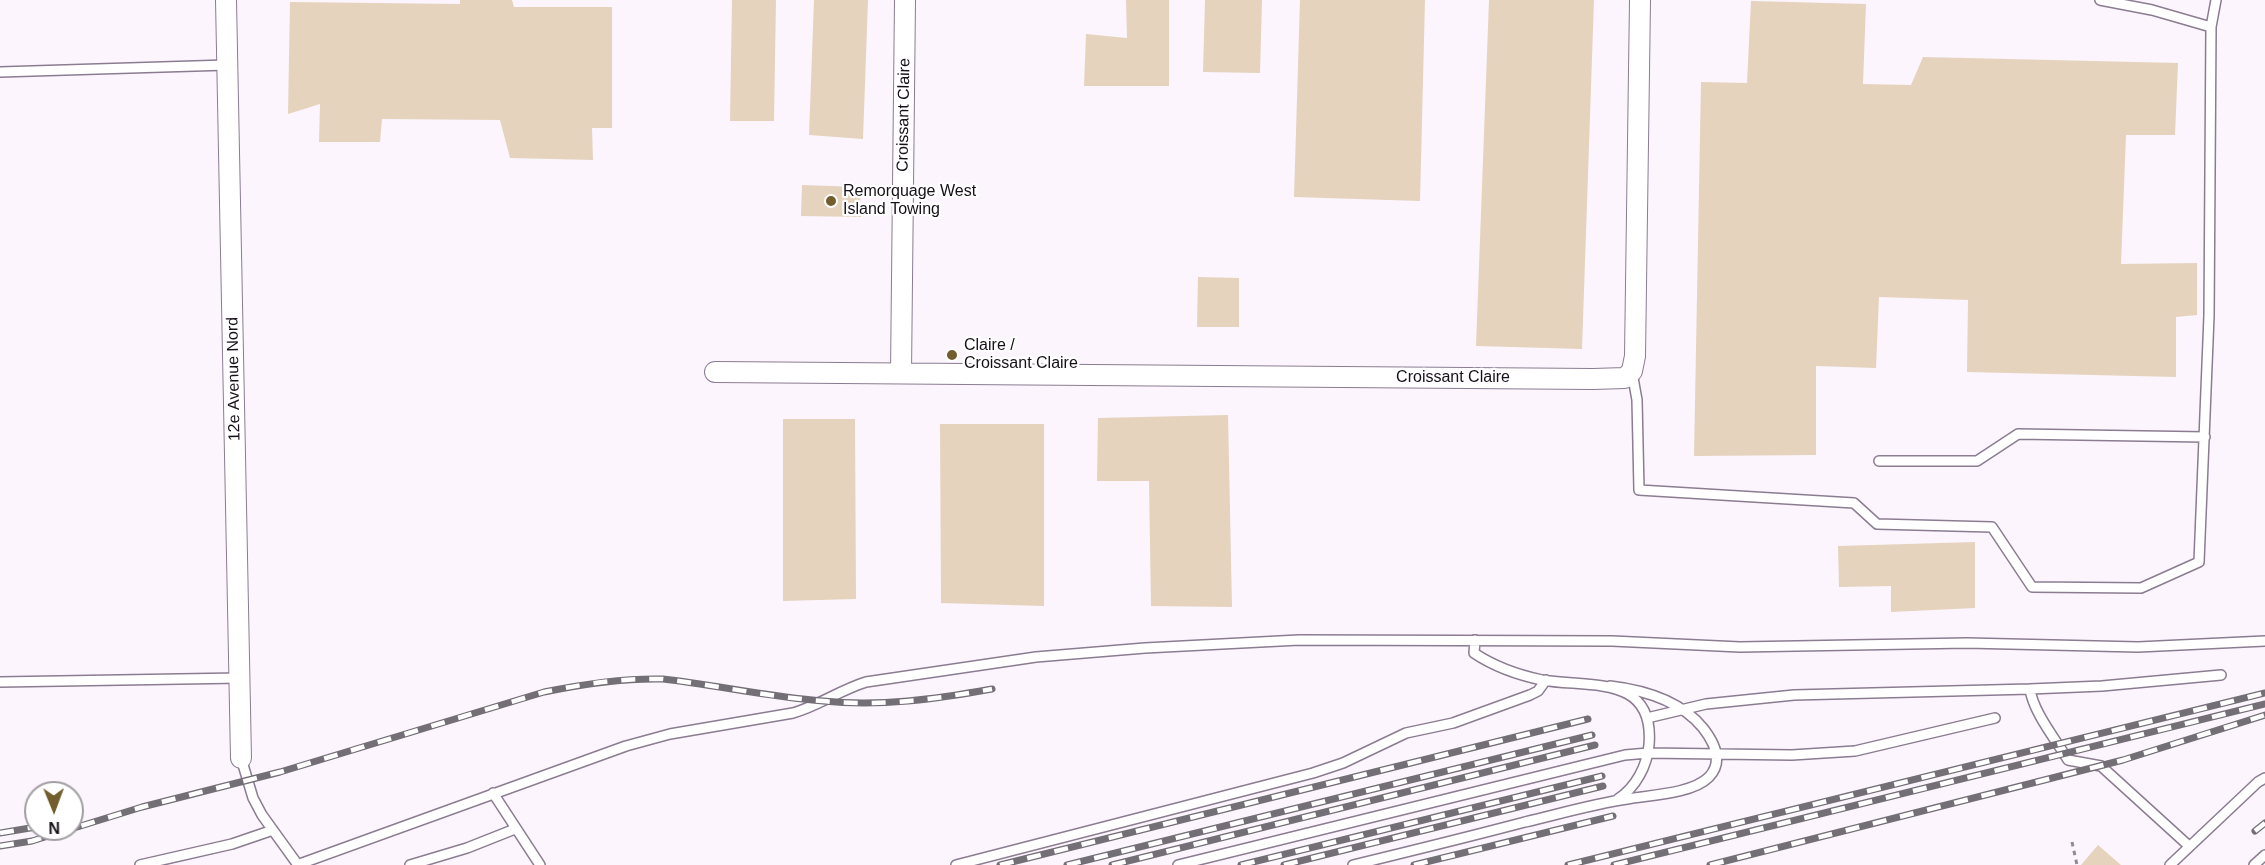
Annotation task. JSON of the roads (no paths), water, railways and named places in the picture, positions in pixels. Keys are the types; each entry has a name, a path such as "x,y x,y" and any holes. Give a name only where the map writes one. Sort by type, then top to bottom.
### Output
{"street":[{"name":"12e Avenue Nord","path":"226,0 241,758"},
{"name":"Croissant Claire","path":"901,374 905,0"},
{"path":"1632,371 1635,343 1640,0"},
{"name":"Croissant Claire","path":"716,372 1608,379 1625,378 1632,371"}],"lane":[{"path":"2100,0 2152,10 2211,27"},
{"path":"1632,371 1637,400 1640,490 1854,503 1877,525 1992,527 2032,587 2141,588 2199,562 2209,316 2211,27 2216,0"},
{"path":"0,72 227,65"},
{"path":"1879,461 1977,461 2018,434 2205,437"},
{"path":"241,758 252,798 298,865 626,746 670,734 793,713 807,709 844,689 895,677 1036,657 1299,640 1612,640 1740,647 1967,643 2138,647 2265,641"},
{"path":"1353,865 1611,801 1675,792 1701,783 1714,771 1717,754 1714,745 1704,730 1681,708 1639,691 1546,680 1516,674 1485,661 1474,653 1475,640"},
{"path":"1647,718 1681,708 1723,701 1794,695 2102,686 2221,675"},
{"path":"0,682 240,678"},
{"path":"956,865 1076,836 1322,770 1406,733 1453,723 1530,695 1538,691 1546,680"},
{"path":"1610,686 1634,696 1647,718 1649,736 1648,753 1641,772 1629,790 1611,801"},
{"path":"2030,689 2031,697 2043,720 2068,760 2101,766 2190,846"},
{"path":"1178,865 1604,759 1648,753 1792,755 1867,749 1995,718"},
{"path":"2170,865 2265,778"},
{"path":"493,794 540,865"},
{"path":"410,865 475,845 515,829"},
{"path":"140,865 232,844 273,830"},
{"path":"2254,865 2265,855"}],"railway":[{"path":"0,846 32,841 142,807 280,772 544,692 588,684 633,679 663,679 844,703 929,699 992,689"},
{"path":"1568,865 2265,693"},
{"path":"1614,865 2265,704"},
{"path":"1710,865 2123,760 2265,715"},
{"path":"1000,865 1588,719"},
{"path":"1067,865 1592,735"},
{"path":"1112,865 1595,745"},
{"path":"1241,865 1602,776"},
{"path":"1284,865 1603,786"},
{"path":"1414,865 1613,816"},
{"path":"2255,831 2265,823"},
{"path":"0,833 24,829"}],"place":[{"name":"Remorquage West Island Towing","path":"831,201"},
{"name":"Claire / Croissant Claire","path":"952,355"}]}
